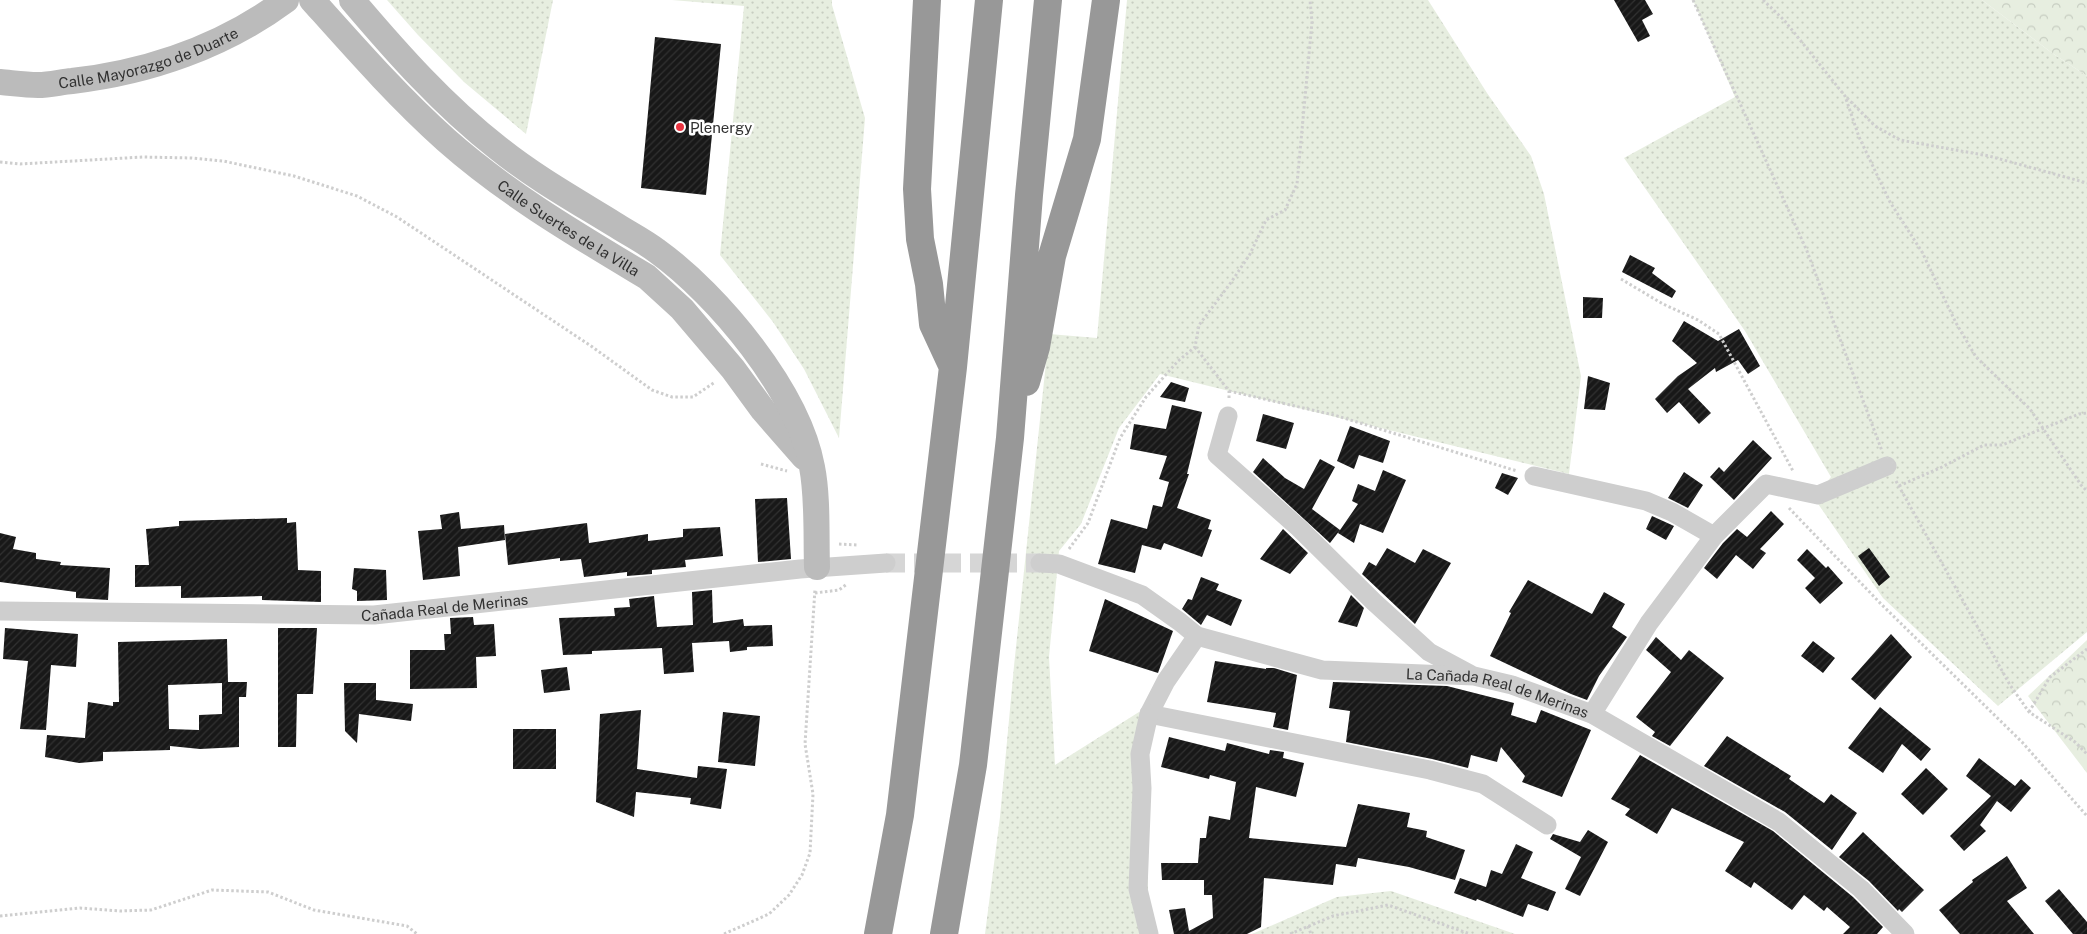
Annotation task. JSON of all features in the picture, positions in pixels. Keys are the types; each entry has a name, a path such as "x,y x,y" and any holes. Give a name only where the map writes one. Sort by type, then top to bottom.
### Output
{"highway":[{"path":"878,934 900,816 953,367 989,0"},
{"path":"944,934 973,765 1010,438 1028,205 1048,0"},
{"path":"1010,438 1036,347 1052,256 1087,139 1106,0"},
{"path":"927,8 917,189 920,239 929,284 933,324 953,367"}],"main road":[{"name":"Calle Mayorazgo de Duarte","path":"0,82 38,85 99,78 129,72 222,40 270,12 286,0"},
{"name":"Calle Suertes de la Villa","path":"312,0 378,73 447,141 498,182 646,277 664,292 682,309 733,369 764,410 812,467"},
{"name":"Calle Suertes de la Villa","path":"352,0 412,69 452,109 498,149 548,184 657,250 720,309 752,347 800,426 812,467 817,567"}],"street":[{"path":"1228,416 1217,455 1299,528 1374,602 1429,652 1474,676"},
{"path":"1592,714 1649,624 1714,536 1766,484 1818,494 1887,466"},
{"path":"1534,476 1646,501 1714,536"},
{"name":"Cañada Real de Merinas","path":"0,611 374,615 817,567 886,563"},
{"name":"La Cañada Real de Merinas","path":"1050,563 1142,595 1197,636 1322,670 1474,676 1512,685 1592,714 1779,822 1861,889 1905,934"},
{"path":"1149,934 1138,889 1142,788 1140,754 1149,714 1166,681 1197,636"},
{"path":"1149,714 1430,770 1484,784 1547,825"}],"path":[{"path":"1050,563 1088,523 1120,438 1146,397 1178,361 1195,347 1199,325 1250,254 1266,220 1285,210 1297,184 1312,22 1310,0"},
{"path":"1693,0 1807,251 1887,466 2010,685 2029,712 2075,742 2087,754"},
{"path":"1763,0 1784,20 1845,96 1875,126 1900,140 1989,156 2087,183"},
{"path":"1845,96 1859,137 1890,202 1922,252 1956,323 1976,357 2030,409 2087,491"},
{"path":"0,162 20,164 143,158 191,158 223,161 294,176 357,196 397,218 591,346 652,390 672,397 693,397 716,381"},
{"path":"1621,279 1663,304 1698,320 1719,334 1804,492"},
{"path":"1195,347 1229,391 1334,415 1534,476"},
{"path":"1228,416 1229,391"},
{"path":"1899,486 1942,467 1984,445 2002,445 2079,414 2087,413"},
{"path":"1766,484 1882,605 2022,742 2087,816"},
{"path":"724,934 769,914 789,895 802,875 810,853 813,794 805,744 808,668 817,567"},
{"path":"2029,712 2050,676 2087,650"},
{"path":"0,916 80,908 120,911 151,910 212,890 268,892 314,910 408,926 417,934"},
{"path":"1290,934 1332,916 1388,905 1470,934"},
{"path":"1308,926 1311,934"}],"green space":[{"path":"387,0 553,0 526,134 464,82"},
{"path":"672,0 832,0 865,118 839,438 804,369 773,322 720,255 744,6"},
{"path":"1127,0 1428,0 1487,93 1531,156 1544,194 1581,376 1569,474 1160,374 1119,428 1081,524 1059,551 1049,657 1055,765 1139,712 1148,765 1148,904 1157,934 985,934 1000,817 1049,334 1097,338"},
{"path":"1693,0 1982,0 2052,53 2087,76 2087,632 1998,706 1883,598 1814,498 1831,477 1745,331 1624,158 1735,97"},
{"path":"1982,0 2087,0 2087,76 2052,53"},
{"path":"2087,640 2087,773 2028,696"},
{"path":"1391,891 1515,934 1252,934 1337,897"}],"building":[{"path":"1614,0 1645,0 1653,14 1642,20 1650,36 1638,42"},
{"path":"655,37 721,44 706,195 641,188"},
{"path":"1630,255 1655,268 1652,273 1676,291 1672,298 1622,272"},
{"path":"1583,297 1603,298 1602,318 1583,318"},
{"path":"1684,321 1718,341 1739,329 1760,366 1748,374 1738,360 1716,372 1715,368 1688,389 1711,413 1699,424 1679,402 1667,413 1655,399 1678,376 1697,363 1672,341"},
{"path":"1588,376 1610,383 1605,410 1584,409"},
{"path":"1171,382 1189,388 1185,402 1160,397"},
{"path":"1172,405 1202,412 1187,474 1189,474 1177,508 1211,520 1208,529 1212,530 1202,557 1164,543 1161,550 1142,545 1135,573 1098,564 1111,519 1147,529 1153,505 1162,507 1169,482 1159,479 1167,456 1130,449 1134,424 1166,429"},
{"path":"1263,414 1294,423 1286,449 1256,441"},
{"path":"1350,426 1390,441 1383,463 1359,455 1354,469 1337,461"},
{"path":"1753,440 1772,458 1734,500 1710,477 1719,467 1724,472"},
{"path":"1263,458 1285,478 1304,489 1320,459 1335,467 1312,509 1340,530 1330,543 1253,472"},
{"path":"1383,470 1406,480 1383,533 1360,524 1354,543 1338,533 1358,504 1352,501 1358,484 1375,491"},
{"path":"1684,472 1703,485 1688,508 1668,498"},
{"path":"1502,473 1518,478 1508,495 1495,488"},
{"path":"787,498 791,559 758,562 755,499"},
{"path":"1771,511 1784,524 1760,549 1766,553 1753,569 1736,555 1717,579 1704,568 1723,543 1737,529 1747,537"},
{"path":"459,512 461,529 504,525 505,540 458,547 460,576 423,580 418,531 442,529 440,515"},
{"path":"1652,516 1674,526 1666,540 1646,529"},
{"path":"287,518 287,523 296,522 298,570 321,571 321,602 262,600 262,596 181,598 181,586 135,587 135,565 149,565 146,529 179,526 179,521"},
{"path":"587,523 589,543 648,534 648,541 683,537 683,529 720,527 723,556 685,560 686,567 652,570 652,574 627,576 627,572 584,577 581,559 560,561 560,558 508,565 505,534"},
{"path":"1283,529 1308,553 1290,574 1260,559"},
{"path":"0,533 16,537 13,549 36,553 36,559 61,562 60,565 110,568 108,600 76,598 76,592 0,582"},
{"path":"1387,548 1415,563 1423,549 1451,563 1415,624 1362,574 1369,562 1376,566"},
{"path":"1869,548 1890,577 1879,586 1858,556"},
{"path":"1807,549 1826,568 1828,566 1843,583 1820,604 1805,588 1815,578 1797,560"},
{"path":"354,568 386,570 387,600 357,601 357,591 352,589"},
{"path":"1201,577 1219,584 1216,590 1242,600 1231,626 1207,615 1201,625 1182,609 1188,599 1192,600"},
{"path":"1528,580 1592,614 1604,592 1625,604 1612,627 1627,637 1599,676 1587,700 1490,656 1511,613 1509,612"},
{"path":"712,590 713,623 743,619 744,626 772,625 773,646 747,647 747,650 730,652 729,641 692,643 694,672 664,674 662,648 592,651 592,654 563,655 559,618 615,616 614,608 630,607 629,599 654,596 657,627 693,625 692,592"},
{"path":"1351,595 1364,608 1357,627 1338,622"},
{"path":"1105,599 1173,631 1158,673 1089,651"},
{"path":"473,617 474,625 494,624 496,656 476,657 477,688 410,689 410,650 445,650 444,634 451,634 450,618"},
{"path":"5,628 78,634 76,667 51,665 46,730 20,729 28,661 3,659"},
{"path":"278,628 317,628 313,694 297,694 296,747 278,747"},
{"path":"1891,634 1912,657 1875,700 1851,679"},
{"path":"1656,637 1681,660 1689,650 1724,678 1670,746 1652,736 1655,732 1636,717 1671,672 1646,650"},
{"path":"227,639 228,682 247,682 246,697 239,697 239,747 200,749 170,746 170,750 103,752 103,761 79,763 45,757 47,735 85,738 88,702 113,706 113,702 119,702 118,642","holes":["222,683 222,714 199,715 199,730 169,729 168,685"]},
{"path":"1813,641 1835,658 1823,673 1801,656"},
{"path":"1215,661 1266,669 1274,668 1297,675 1288,730 1273,727 1276,713 1207,702"},
{"path":"567,667 570,690 544,693 541,670"},
{"path":"1333,682 1447,686 1514,703 1511,715 1536,723 1541,710 1591,730 1562,797 1522,782 1525,776 1501,747 1497,762 1471,755 1468,768 1346,742 1350,711 1329,708"},
{"path":"344,683 376,683 376,700 413,704 411,721 359,714 357,743 345,731"},
{"path":"1880,707 1931,749 1921,761 1902,744 1883,773 1848,748"},
{"path":"641,710 637,769 697,778 698,766 727,769 721,809 690,804 691,798 636,792 634,817 596,802 600,714"},
{"path":"723,712 760,716 755,766 718,762"},
{"path":"513,729 556,729 556,769 513,769"},
{"path":"1727,736 1791,776 1789,779 1824,803 1831,794 1857,813 1832,850 1785,812 1704,766"},
{"path":"1169,737 1225,751 1227,743 1269,754 1270,750 1284,752 1283,758 1304,763 1296,797 1256,787 1249,838 1346,847 1358,804 1410,813 1407,827 1427,831 1426,837 1465,850 1455,880 1409,867 1358,858 1356,867 1336,864 1333,885 1264,878 1261,927 1247,934 1174,934 1169,910 1185,908 1189,931 1213,918 1212,895 1204,895 1204,880 1162,880 1161,863 1198,863 1200,838 1206,838 1209,816 1230,820 1236,782 1210,775 1209,779 1161,767"},
{"path":"1640,755 1773,831 1853,897 1883,927 1877,934 1843,934 1850,927 1827,907 1824,911 1804,895 1792,910 1754,882 1751,888 1725,871 1744,842 1672,808 1657,834 1625,815 1630,809 1611,799"},
{"path":"1979,758 2015,786 2021,779 2031,788 2011,812 1997,801 1980,825 1986,831 1964,851 1950,836 1991,796 1966,776"},
{"path":"1926,768 1948,789 1923,815 1901,794"},
{"path":"1588,830 1608,842 1580,896 1565,889 1581,857 1550,839 1553,834 1580,842"},
{"path":"1863,832 1924,890 1902,912 1899,909 1898,911 1869,881 1839,857"},
{"path":"1516,844 1533,852 1521,878 1556,892 1548,911 1528,904 1523,917 1477,899 1476,901 1454,893 1460,878 1486,887 1491,870 1502,874"},
{"path":"2007,856 2027,888 2007,901 2034,934 1960,934 1939,910 1973,882 1972,880"},
{"path":"2059,889 2087,922 2087,934 2073,934 2045,901"}],"tunnel":[{"path":"886,563 1040,563"}],"place":[{"name":"Plenergy","path":"680,127"}]}
